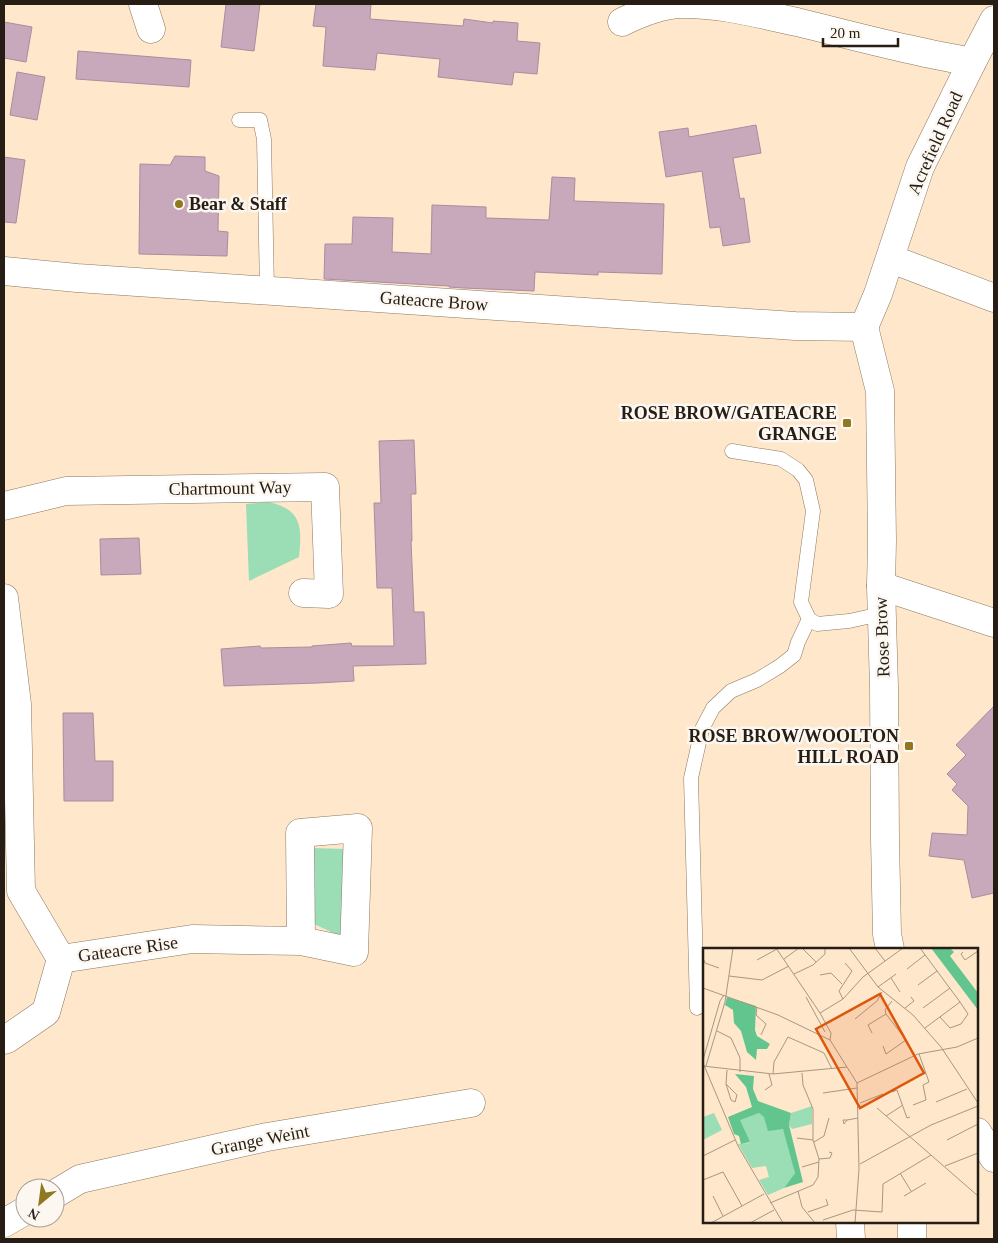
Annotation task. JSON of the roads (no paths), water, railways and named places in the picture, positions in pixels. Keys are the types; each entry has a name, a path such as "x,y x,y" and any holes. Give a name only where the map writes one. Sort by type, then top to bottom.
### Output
{"street":[{"path":"622,22 661,7 679,4 707,5 738,9 907,49 972,62"},
{"name":"Acrefield Road","path":"864,326 891,259 920,167 994,20"},
{"path":"891,259 994,298"},
{"name":"Gateacre Brow","path":"4,271 77,278 795,326 864,326"},
{"name":"Rose Brow","path":"864,326 880,392 881,614 884,687 887,925 890,948"},
{"name":"Chartmount Way","path":"4,506 66,491 325,487 329,594 303,593"},
{"path":"881,586 994,623"},
{"path":"4,598 17,704 21,891 60,959"},
{"name":"Gateacre Rise","path":"4,1040 46,1012 60,959 192,939 302,941"},
{"name":"Grange Weint","path":"65,1188 80,1179 267,1137 471,1103"},
{"path":"978,1134 994,1158"},
{"path":"4,1223 15,1217"},
{"path":"850,1223 851,1239"},
{"path":"912,1223 912,1239"}],"lane":[{"path":"239,120 260,120 264,139 267,290"},
{"path":"732,451 781,459 798,470 806,480 813,511 801,602 809,620 817,624 849,621 881,614"},
{"path":"697,1008 691,778 702,729 713,708 732,691 757,680 794,655 809,620"}],"place":[{"name":"Bear & Staff","path":"179,204"},
{"name":"ROSE BROW/GATEACRE GRANGE","path":"847,423"},
{"name":"ROSE BROW/WOOLTON HILL ROAD","path":"909,746"}]}
